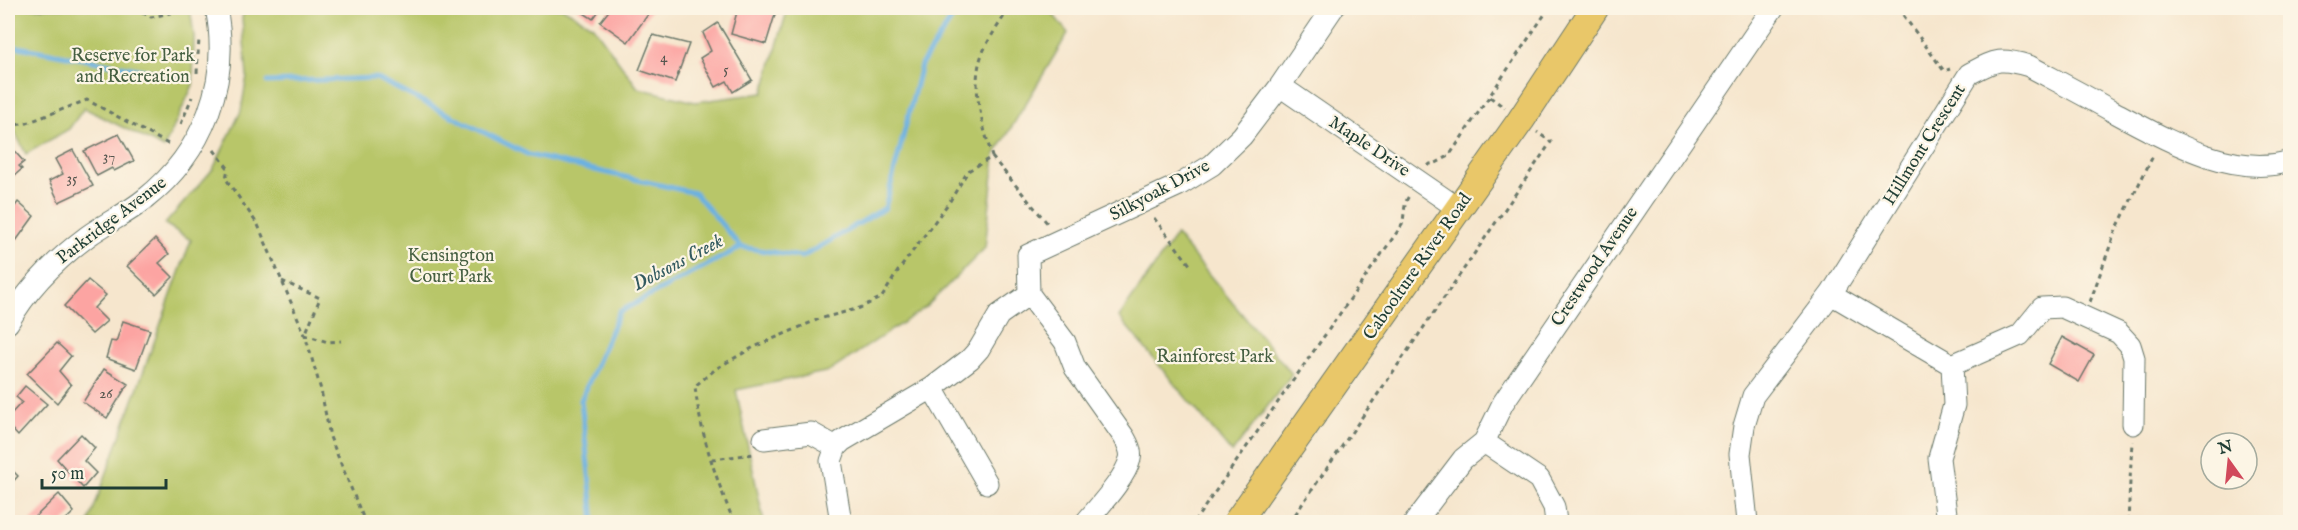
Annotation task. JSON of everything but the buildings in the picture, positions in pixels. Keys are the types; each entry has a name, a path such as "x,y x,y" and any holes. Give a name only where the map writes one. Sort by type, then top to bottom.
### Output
{"main road":[{"name":"Caboolture River Road","path":"1237,522 1459,209 1595,8"}],"street":[{"name":"Parkridge Avenue","path":"8,323 31,288 56,262 88,236 143,201 168,180 185,159 200,134 212,106 219,76 220,44 216,8"},
{"name":"Silkyoak Drive","path":"1029,294 1028,255 1179,185 1212,165 1242,136 1280,86 1333,8"},
{"name":"Crestwood Avenue","path":"1415,522 1463,459 1484,442 1503,403 1773,8"},
{"name":"Hillmont Crescent","path":"1747,522 1740,454 1744,426 1753,396 1831,294 1969,74 1995,61 2011,60 2029,66 2162,137 2207,156 2250,165 2275,165 2290,161"},
{"name":"Maple Drive","path":"1280,86 1459,209"},
{"path":"841,522 831,461 836,447 842,441 932,388 979,350 999,315 1029,294 1065,342 1075,368 1125,437 1131,449 1131,458 1122,476 1086,522"},
{"path":"1831,294 1952,365"},
{"path":"1952,365 2020,334 2042,308 2062,307 2119,333 2130,345 2134,358 2133,424"},
{"path":"1947,522 1939,459 1954,405 1952,365"},
{"path":"932,388 987,483"},
{"path":"764,439 811,433 836,447"},
{"path":"1484,442 1539,479 1554,507 1556,522"}],"path":[{"path":"29,8 41,10 47,8"},
{"path":"134,8 151,17 195,8"},
{"path":"1009,8 982,52 977,79 983,123 992,157 1046,224 1054,225"},
{"path":"1427,168 1430,164 1449,156 1550,8"},
{"path":"1898,8 1944,71 1952,68 1969,74"},
{"path":"197,75 200,30"},
{"path":"180,126 192,96"},
{"path":"1490,97 1505,108"},
{"path":"8,126 27,123 87,100 172,146 164,154"},
{"path":"1290,522 1551,142 1536,131"},
{"path":"2085,317 2115,232 2162,137"},
{"path":"214,150 228,168 226,179 258,225 305,335 321,390 330,437 365,522"},
{"path":"734,522 718,482 698,412 695,386 717,368 754,347 819,319 860,308 882,297 897,271 950,201 968,171 992,157"},
{"path":"1194,522 1402,225 1406,214 1405,200 1409,195"},
{"path":"1147,218 1156,218 1191,266"},
{"path":"280,280 320,298 305,335"},
{"path":"305,335 328,342 341,341"},
{"path":"2128,522 2133,424"}],"green space":[{"name":"Reserve for Park and Recreation","path":"8,8 148,8 152,10 190,8 194,36 193,85 164,148 84,108 69,129 26,154 14,130 8,131"},
{"name":"Kensington Court Park","path":"245,8 563,8 593,26 638,88 695,102 763,93 788,8 1048,8 1068,33 995,155 985,248 926,307 830,371 736,390 764,522 89,522 191,240 165,224 213,169 241,111 247,76 242,18"},
{"name":"Rainforest Park","path":"1176,235 1292,374 1232,453 1119,317"}],"waterway":[{"name":"Dobsons Creek","path":"594,522 581,400 619,312 741,247 802,257 885,208 921,65 959,8"},
{"path":"8,45 190,79"},
{"path":"267,82 376,78 529,155 695,193 741,247"}]}
